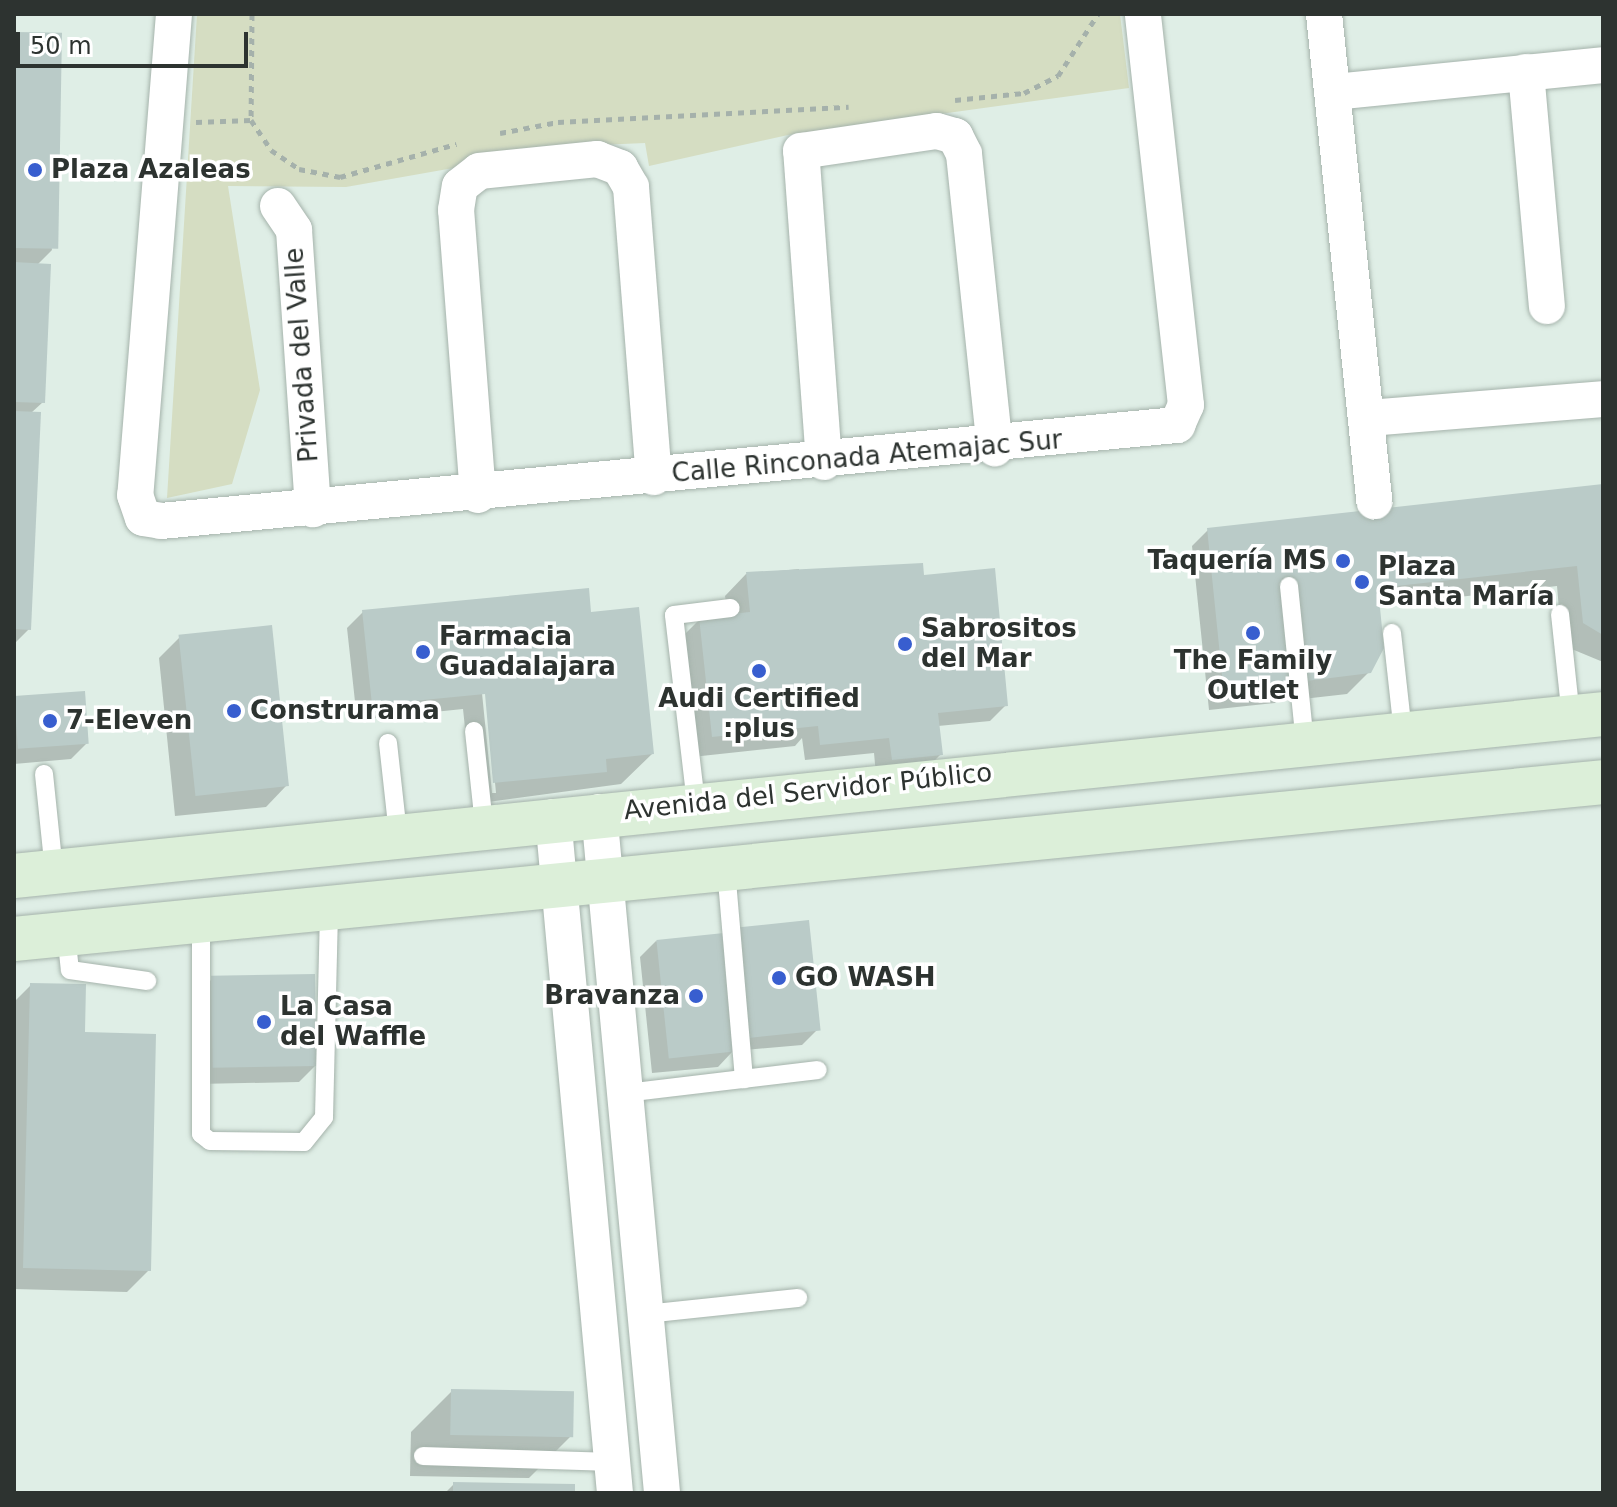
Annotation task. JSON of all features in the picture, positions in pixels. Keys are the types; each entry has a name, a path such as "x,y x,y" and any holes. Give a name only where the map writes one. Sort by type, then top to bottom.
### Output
{"street":[{"path":"169,124 174,14"},
{"name":"Calle Rinconada Atemajac Sur","path":"169,124 135,495 143,518 313,509 995,448 1185,418 1143,14"},
{"path":"1324,14 1368,418 1374,501"},
{"path":"1333,92 1603,65"},
{"path":"1526,72 1547,306"},
{"path":"824,462 801,151 937,131 955,136 964,154 995,448"},
{"path":"478,495 456,210 460,186 479,171 597,159 620,168 631,187 654,477"},
{"name":"Privada del Valle","path":"278,206 294,230 313,509"},
{"path":"1368,418 1603,399"},
{"name":"Avenida del Servidor Público","path":"34,873 599,812 1587,715"},
{"path":"14,940 605,878 1603,782"},
{"path":"599,812 662,1493"},
{"path":"553,817 613,1478"}],"lane":[{"path":"1289,586 1305,743"},
{"path":"696,803 674,615 731,608"},
{"path":"1560,614 1587,715"},
{"path":"1392,633 1403,733"},
{"path":"474,731 484,824"},
{"path":"388,743 398,834"},
{"path":"34,873 44,774"},
{"path":"726,866 744,1079"},
{"path":"201,920 201,1134 210,1141 304,1142 324,1117 329,908"},
{"path":"66,933 70,970 147,981"},
{"path":"625,1093 818,1070"},
{"path":"645,1314 798,1298"},
{"path":"423,1456 613,1478"}],"path":[{"path":"252,14 251,120 271,150 299,169 340,177 462,142"},
{"path":"940,101 1024,93 1058,76 1098,14"},
{"path":"491,134 558,122 864,106"},
{"path":"169,124 251,120"}],"green space":[{"path":"197,14 1120,14 1129,88 788,135 649,166 645,143 577,146 346,187 228,186 260,390 232,484 167,498"}],"building":[{"name":"Plaza Azaleas","path":"16,32 62,33 58,249 14,248"},
{"path":"14,262 51,264 45,403 14,402"},
{"path":"14,411 41,412 31,630 14,629"},
{"name":"Plaza Santa María","path":"1603,484 1603,635 1583,623 1577,566 1378,588 1384,648 1371,673 1306,681 1294,577 1282,578 1293,688 1224,695 1207,528"},
{"path":"923,563 924,575 995,568 1008,706 938,713 943,755 892,760 889,738 820,745 818,726 712,737 699,617 750,612 746,572"},
{"path":"589,588 591,612 639,607 654,754 606,759 607,772 493,783 485,694 372,705 362,610"},
{"name":"Construrama","path":"272,625 289,786 195,796 179,635"},
{"name":"7-Eleven","path":"85,691 89,744 18,749 14,696"},
{"name":"GO WASH","path":"809,920 821,1030 749,1038 737,928"},
{"name":"Bravanza","path":"724,933 736,1051 669,1058 656,940"},
{"name":"La Casa del Waffle","path":"315,974 317,1066 213,1068 211,976"},
{"path":"30,983 86,984 85,1032 156,1034 151,1271 23,1268"},
{"path":"451,1389 574,1391 573,1437 450,1435"},
{"path":"453,1482 575,1484 575,1493 453,1493"}],"place":[{"name":"Plaza Azaleas","path":"35,170"},
{"name":"Taquería MS","path":"1343,561"},
{"name":"Plaza Santa María","path":"1362,582"},
{"name":"The Family Outlet","path":"1253,633"},
{"name":"Sabrositos del Mar","path":"905,644"},
{"name":"Farmacia Guadalajara","path":"423,652"},
{"name":"Audi Certified :plus","path":"759,671"},
{"name":"Construrama","path":"234,711"},
{"name":"7-Eleven","path":"50,721"},
{"name":"GO WASH","path":"779,978"},
{"name":"Bravanza","path":"696,996"},
{"name":"La Casa del Waffle","path":"264,1022"}]}
